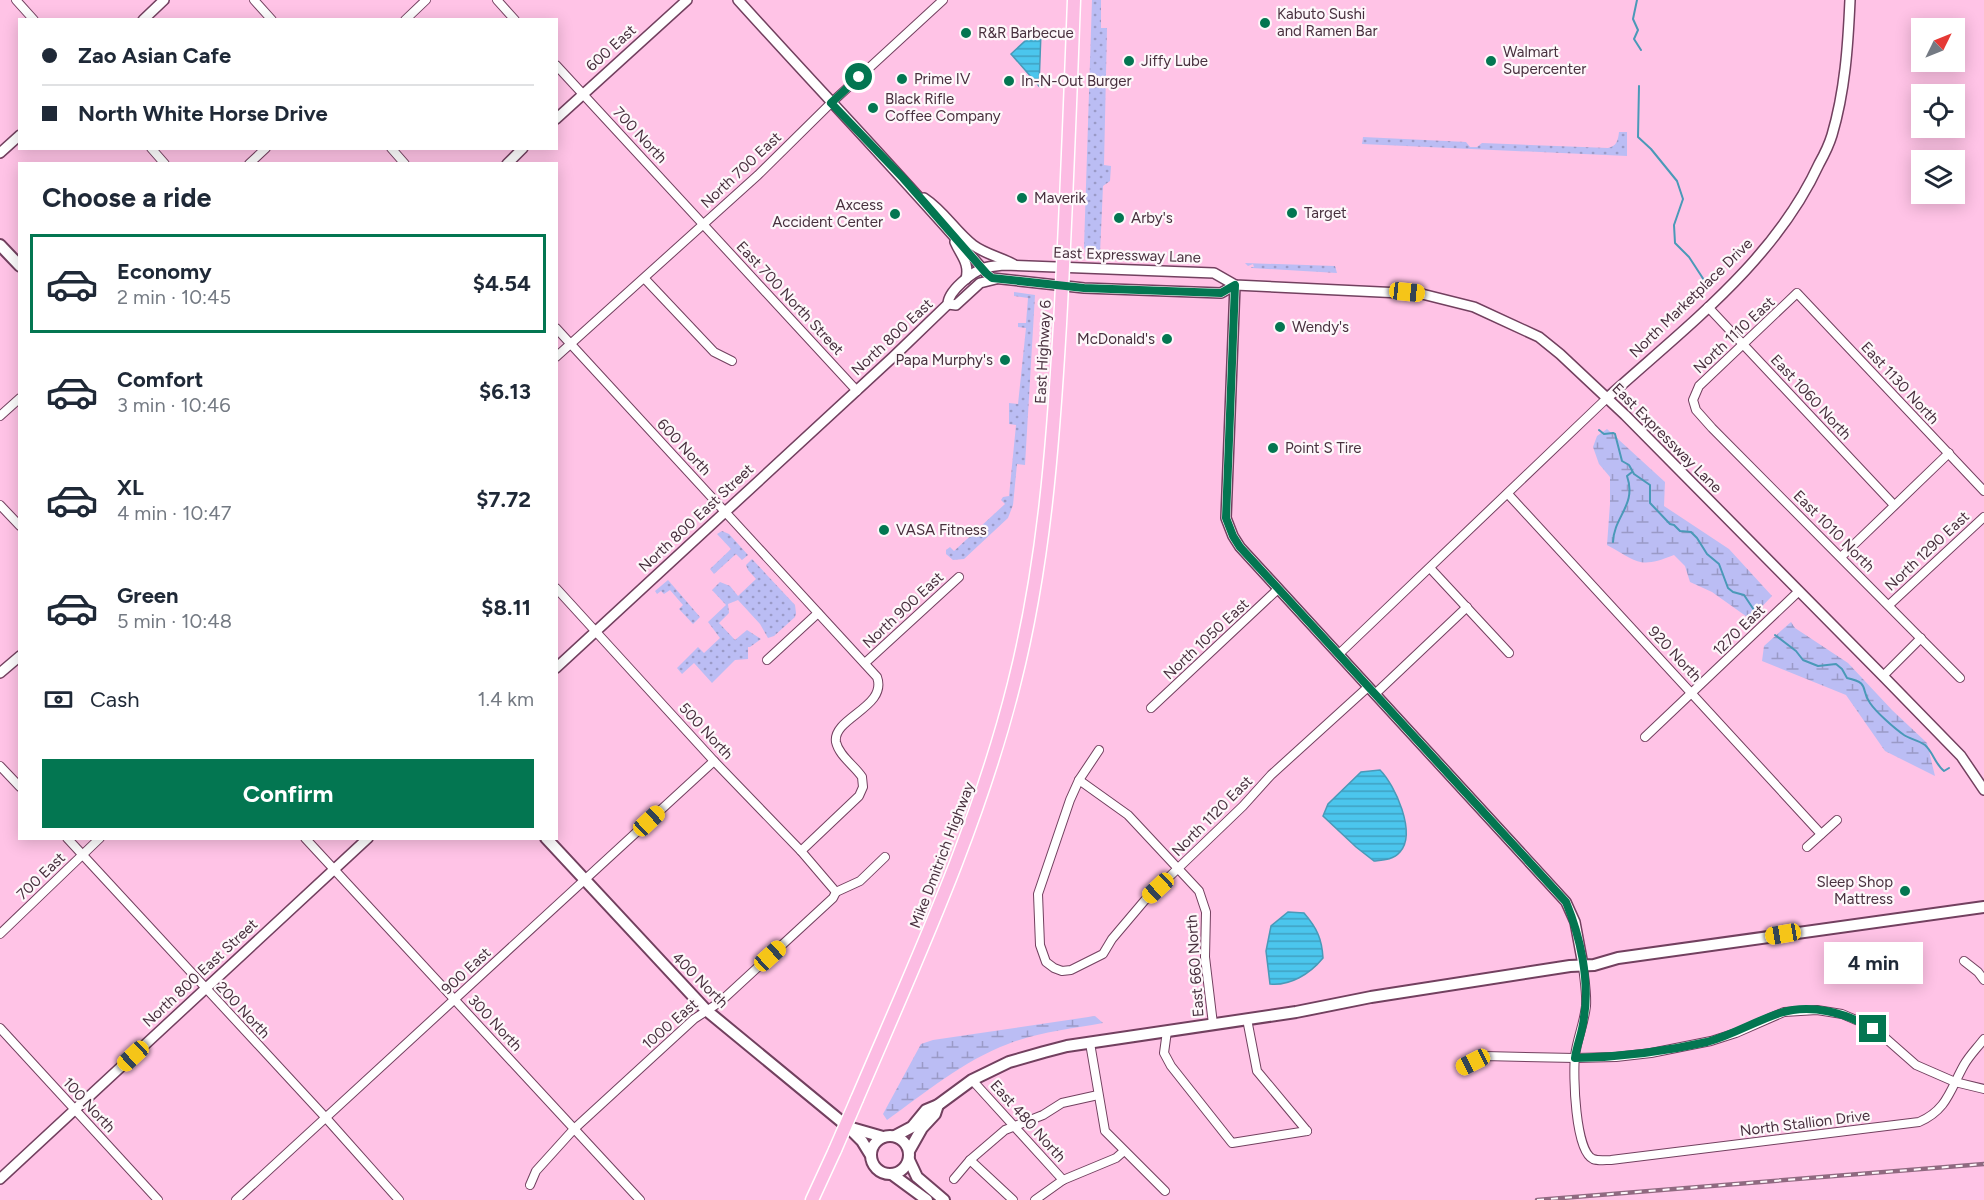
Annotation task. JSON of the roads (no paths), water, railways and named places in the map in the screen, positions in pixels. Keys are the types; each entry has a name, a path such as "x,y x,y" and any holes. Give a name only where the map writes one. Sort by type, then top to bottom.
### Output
{"highway":[{"name":"East Highway 6","path":"1047,504 1064,268 1074,0"},
{"name":"Mike Dmitrich Highway","path":"812,1200 942,899 986,785 1029,619 1047,504"}],"main road":[{"path":"0,245 18,264"},
{"name":"400 North","path":"548,840 706,1010 848,1126"},
{"path":"848,1126 883,1137 895,1136 912,1127 926,1110 938,1105 972,1080 1009,1062 1067,1046 1583,964 1594,965 1618,958 1984,907"},
{"path":"893,1175 902,1170 922,1128 935,1114 938,1105"},
{"path":"848,1126 862,1141 877,1169 884,1174 893,1175 927,1200"},
{"path":"895,1136 903,1142 916,1176 944,1200"},
{"path":"870,1154 875,1143 883,1137"}],"street":[{"path":"16,0 32,18"},
{"path":"145,18 164,0"},
{"path":"254,0 270,18"},
{"path":"407,18 426,0"},
{"path":"497,0 513,18"},
{"name":"600 East","path":"558,116 687,0"},
{"path":"738,0 982,268 992,278 1000,279"},
{"name":"North 700 East","path":"558,355 645,279 942,0"},
{"name":"North Marketplace Drive","path":"1339,654 1606,399 1708,307 1748,268 1780,231 1810,185 1832,137 1845,77 1850,0"},
{"name":"700 North","path":"558,67 704,224"},
{"path":"0,153 18,137"},
{"path":"153,150 163,162"},
{"path":"251,162 264,150"},
{"path":"393,150 403,162"},
{"path":"509,162 521,150"},
{"path":"917,194 937,206 971,243 982,251 1016,266"},
{"name":"East 700 North Street","path":"704,224 857,391"},
{"path":"952,235 966,261 968,271 965,281"},
{"path":"971,243 982,268 980,284"},
{"path":"982,268 1016,266"},
{"name":"East Expressway Lane","path":"1016,266 1214,273 1235,285 1407,292 1452,300 1496,316 1539,337 1625,415 1883,676 1961,756 1984,790"},
{"name":"North 800 East","path":"857,391 948,304 950,295 982,268"},
{"path":"645,279 714,352 732,361"},
{"name":"East Expressway Lane","path":"1000,279 1108,290 1221,293 1235,285"},
{"name":"North 800 East","path":"948,304 953,306 958,304 980,284 1000,279"},
{"path":"1235,285 1226,518 1233,536 1278,589 1566,902 1575,922 1583,964 1586,1003 1575,1058"},
{"name":"North 1110 East","path":"1693,400 1699,386 1797,293"},
{"name":"East 1130 North","path":"1797,293 1984,491"},
{"name":"East 1060 North","path":"1708,307 1894,505"},
{"name":"600 North","path":"558,330 877,677 879,688 873,699 840,730 836,738 839,749 862,777 863,787 854,801 801,851"},
{"name":"North 800 East Street","path":"558,666 857,391"},
{"path":"0,416 18,400"},
{"name":"East 1010 North","path":"1693,400 1696,410 1712,428 1960,678"},
{"path":"1841,556 1949,453"},
{"name":"920 North","path":"1508,494 1821,834"},
{"path":"0,505 18,524"},
{"name":"North 1290 East","path":"1889,605 1984,517"},
{"path":"1430,568 1509,653"},
{"name":"North 900 East","path":"865,663 959,577"},
{"name":"North 1050 East","path":"1150,708 1278,589"},
{"name":"500 North","path":"558,590 801,851 836,892"},
{"name":"1270 East","path":"1645,737 1799,591"},
{"name":"North 1120 East","path":"1079,780 1038,894 1040,945 1046,962 1062,971 1071,970 1103,954 1112,939 1145,900 1244,806 1278,768 1467,607"},
{"path":"767,660 819,613"},
{"path":"1883,676 1921,638"},
{"path":"0,674 18,658"},
{"path":"1079,780 1099,750"},
{"name":"900 East","path":"236,1200 714,760"},
{"path":"0,766 18,785"},
{"name":"East 660 North","path":"1079,780 1128,815 1199,891 1206,912 1205,957 1213,1024"},
{"path":"1807,847 1837,820"},
{"name":"200 North","path":"69,840 399,1200"},
{"name":"700 East","path":"0,934 98,840"},
{"name":"300 North","path":"307,840 640,1200"},
{"name":"North 800 East Street","path":"0,1179 366,840"},
{"path":"836,892 860,881 885,857"},
{"name":"1000 East","path":"531,1185 536,1171 574,1129 706,1010 728,994 833,898 836,892"},
{"path":"1964,962 1978,972 1984,980"},
{"path":"1463,1067 1484,1056 1616,1057 1681,1048 1736,1033 1784,1012 1817,1010 1842,1014 1863,1023 1883,1036 1916,1065 1955,1082 1984,1089"},
{"path":"1167,1031 1164,1053 1171,1066 1232,1143 1307,1131 1257,1071 1247,1019"},
{"name":"100 North","path":"0,1028 158,1200"},
{"name":"North Stallion Drive","path":"1575,1058 1581,1144 1594,1160 1611,1160 1919,1122 1940,1110 1965,1063 1984,1039"},
{"path":"1090,1043 1105,1131 1165,1191"},
{"name":"East 480 North","path":"972,1080 1063,1180"},
{"path":"954,1179 970,1160 1005,1130 1043,1115 1062,1102 1098,1095"},
{"path":"1035,1200 1063,1180 1116,1158 1124,1151"},
{"path":"970,1160 1013,1200"}],"waterway":[{"path":"1637,0 1633,19 1638,30 1634,39 1641,50"},
{"path":"1639,86 1638,137 1677,181 1683,199 1674,225 1675,243 1689,257 1704,280"},
{"path":"1599,430 1604,434 1615,434 1622,461 1629,465 1634,474 1650,485 1650,503 1670,524 1680,531 1691,532 1697,538 1707,554 1719,564 1728,588 1744,595 1756,613"},
{"path":"1613,542 1614,533 1629,495 1627,476 1632,472"},
{"path":"1775,635 1796,651 1803,660 1818,666 1836,664 1847,678 1862,685 1876,711 1904,735 1925,745 1944,771 1949,768"}],"railway":[{"path":"1537,1200 1984,1164"}],"place":[{"name":"Kabuto Sushi and Ramen Bar","path":"1265,23"},
{"name":"R&R Barbecue","path":"966,33"},
{"name":"Jiffy Lube","path":"1129,61"},
{"name":"Walmart Supercenter","path":"1491,61"},
{"name":"Prime IV","path":"902,79"},
{"name":"In-N-Out Burger","path":"1009,81"},
{"name":"Black Rifle Coffee Company","path":"873,108"},
{"name":"Maverik","path":"1022,198"},
{"name":"Target","path":"1292,213"},
{"name":"Axcess Accident Center","path":"895,214"},
{"name":"Arby's","path":"1119,218"},
{"name":"Wendy's","path":"1280,327"},
{"name":"McDonald's","path":"1167,339"},
{"name":"Papa Murphy's","path":"1005,360"},
{"name":"Point S Tire","path":"1273,448"},
{"name":"VASA Fitness","path":"884,530"},
{"name":"Sleep Shop Mattress","path":"1905,891"}]}
